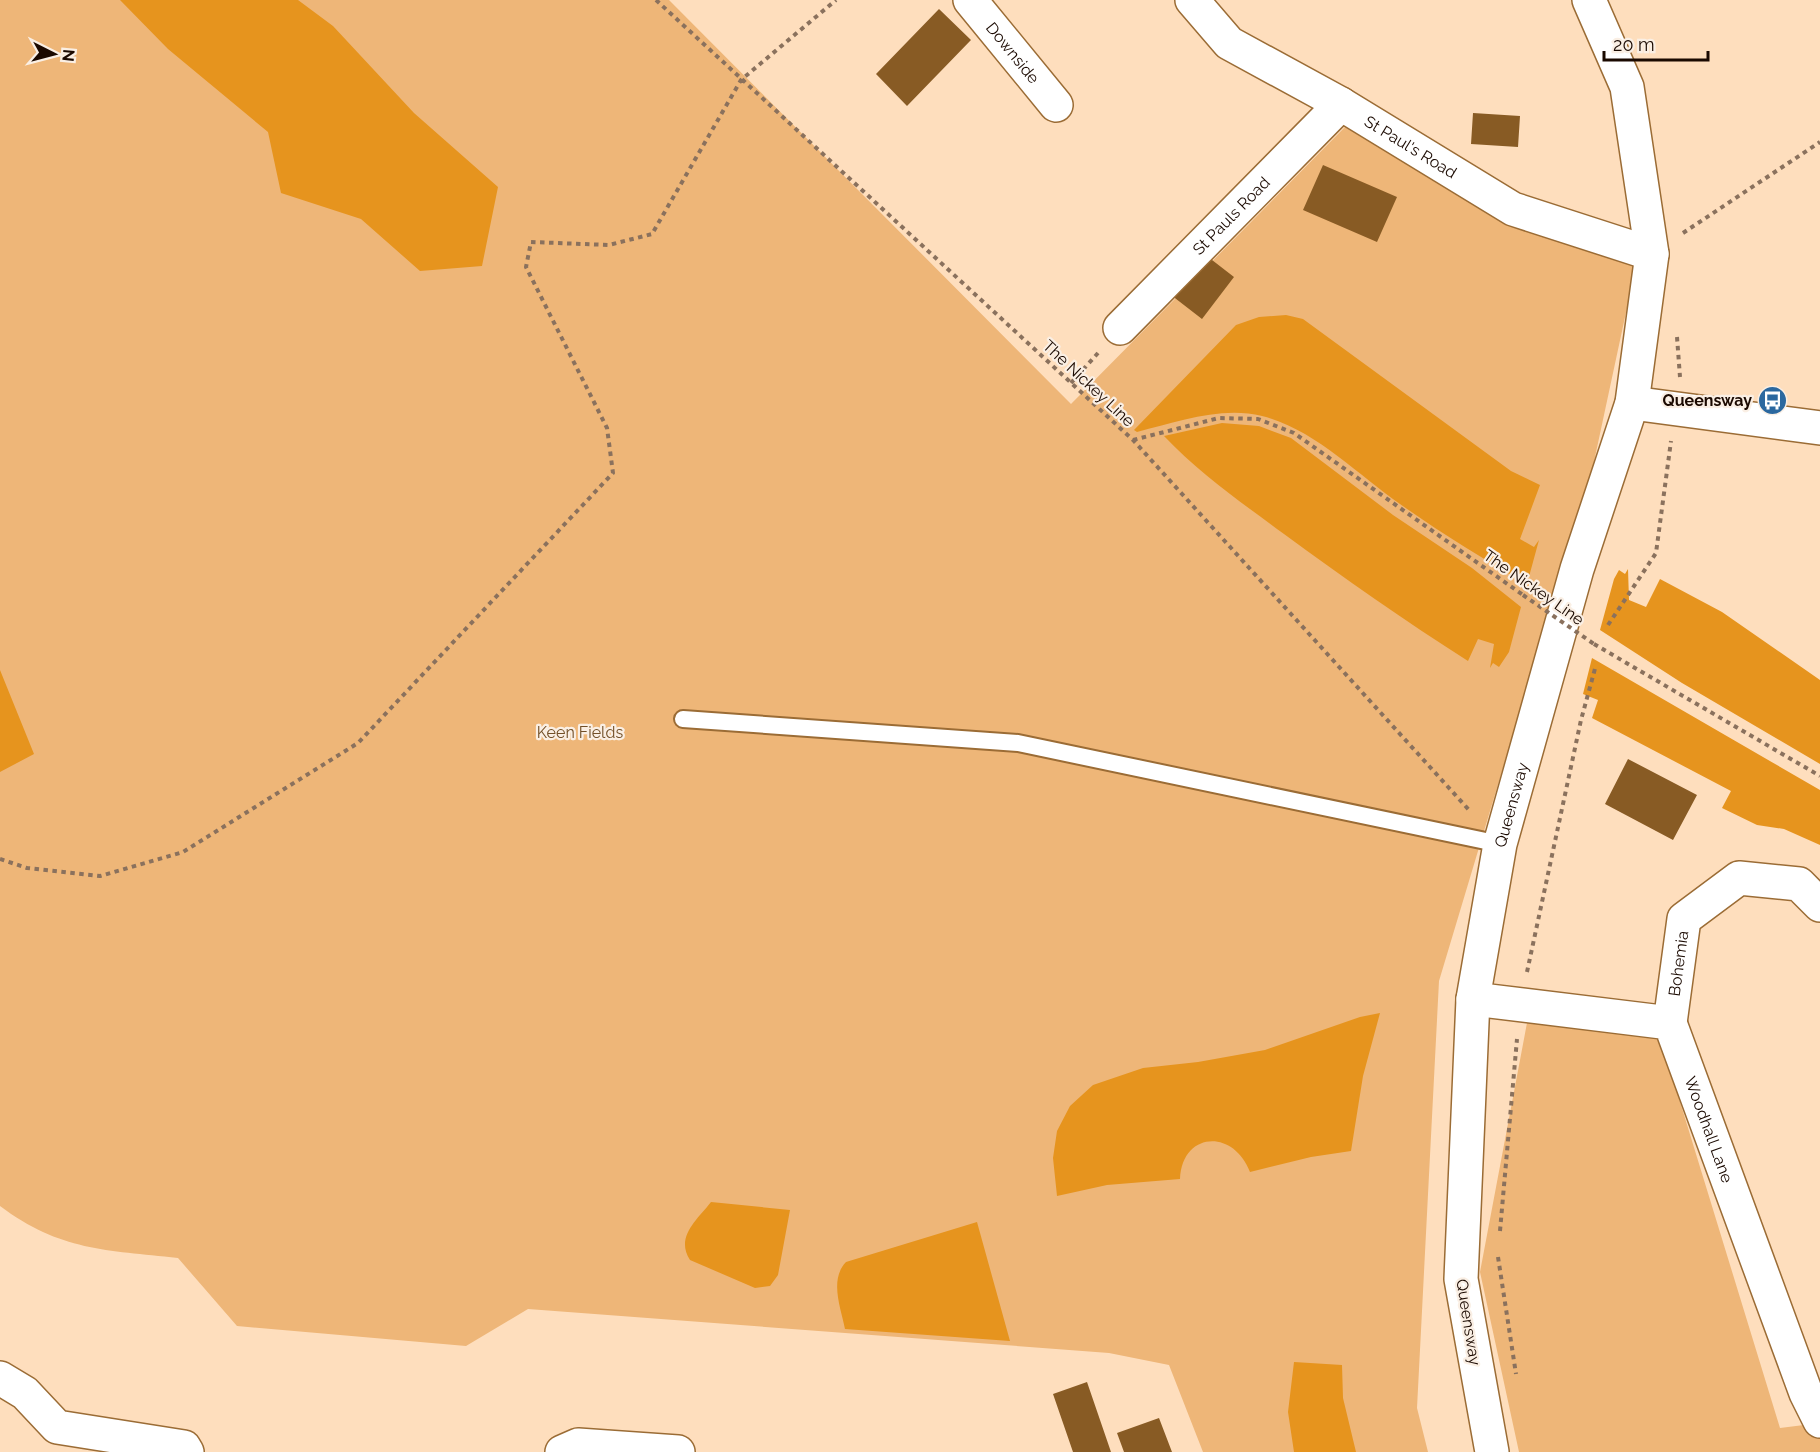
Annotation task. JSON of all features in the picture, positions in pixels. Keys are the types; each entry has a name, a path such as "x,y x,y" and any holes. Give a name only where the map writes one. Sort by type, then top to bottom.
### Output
{"street":[{"name":"Downside","path":"970,0 1056,105"},
{"name":"St Paul's Road","path":"1192,0 1229,43 1341,104 1513,209 1652,254"},
{"name":"Queensway","path":"1492,1452 1461,1280 1473,999 1500,844 1577,569 1632,403 1652,254 1627,87 1589,0"},
{"name":"St Pauls Road","path":"1120,328 1341,104"},
{"path":"1632,403 1820,428"},
{"name":"Bohemia","path":"1670,1023 1684,919 1739,878 1799,884 1820,905"},
{"path":"1473,999 1670,1023"},
{"name":"Woodhall Lane","path":"1670,1023 1806,1393 1820,1421"},
{"path":"0,1378 25,1393 56,1440 184,1448 187,1452"},
{"path":"562,1452 578,1445 678,1452"}],"lane":[{"path":"683,719 1018,743 1500,844"}],"path":[{"name":"The Nickey Line","path":"656,0 1133,440 1219,418 1258,419 1294,433 1594,644 1820,776"},
{"path":"0,859 27,868 100,876 183,852 358,743 613,473 607,428 526,267 531,242 609,245 652,234 741,80 836,0"},
{"path":"1652,254 1820,142"},
{"path":"1071,383 1120,328"},
{"path":"1133,440 1500,844"},
{"path":"1499,1242 1520,1005 1581,720 1596,666"},
{"path":"1498,1254 1517,1382"}],"green space":[{"name":"Keen Fields","path":"0,0 669,0 1071,404 1349,123 1637,261 1592,471 1439,981 1417,1408 1428,1452 1203,1452 1169,1365 1109,1353 528,1309 466,1346 237,1326 178,1258 84,1246 43,1232 0,1206"},
{"path":"1530,1007 1654,1017 1780,1428 1820,1423 1820,1452 1519,1452 1480,1272"}],"shaded area":[{"path":"120,0 298,0 333,26 414,113 498,187 482,266 420,271 361,219 281,193 268,132 168,49"},
{"path":"1286,315 1303,319 1511,471 1540,485 1520,539 1534,547 1539,540 1527,584 1431,525 1317,442 1281,422 1246,413 1231,413 1199,416 1137,432 1134,430 1236,325 1259,317"},
{"path":"1222,423 1259,426 1291,438 1393,515 1472,568 1521,607 1509,652 1499,667 1493,663 1490,668 1494,644 1478,639 1468,661 1329,567 1253,511 1207,476 1164,436"},
{"path":"1628,569 1629,600 1646,607 1660,579 1722,612 1820,680 1820,764 1682,683 1600,630 1614,579 1619,570 1625,574"},
{"path":"1592,658 1820,790 1820,845 1784,829 1757,825 1722,808 1731,791 1592,718 1598,700 1583,694"},
{"path":"0,670 34,754 0,772"},
{"path":"1380,1013 1363,1076 1351,1151 1311,1157 1250,1172 1242,1158 1232,1148 1221,1142 1209,1141 1189,1152 1183,1163 1180,1179 1107,1185 1057,1196 1053,1158 1057,1131 1070,1106 1093,1085 1143,1068 1198,1062 1265,1050 1360,1017"},
{"path":"711,1202 790,1210 778,1275 770,1286 755,1288 690,1260 686,1252 686,1236 694,1222"},
{"path":"977,1222 1010,1341 845,1329 837,1286 841,1269 846,1262"},
{"path":"1294,1362 1342,1365 1343,1398 1356,1452 1294,1452 1288,1412"}],"building":[{"path":"939,9 971,40 907,106 876,74"},
{"path":"1473,113 1520,116 1518,147 1471,144"},
{"path":"1323,165 1397,197 1377,242 1303,210"},
{"path":"1203,253 1234,277 1202,319 1171,295"},
{"path":"1628,759 1697,795 1673,840 1605,804"},
{"path":"1087,1382 1111,1452 1073,1452 1053,1394"},
{"path":"1159,1418 1172,1452 1124,1452 1117,1433"}],"place":[{"name":"Queensway","path":"1773,400"}]}
